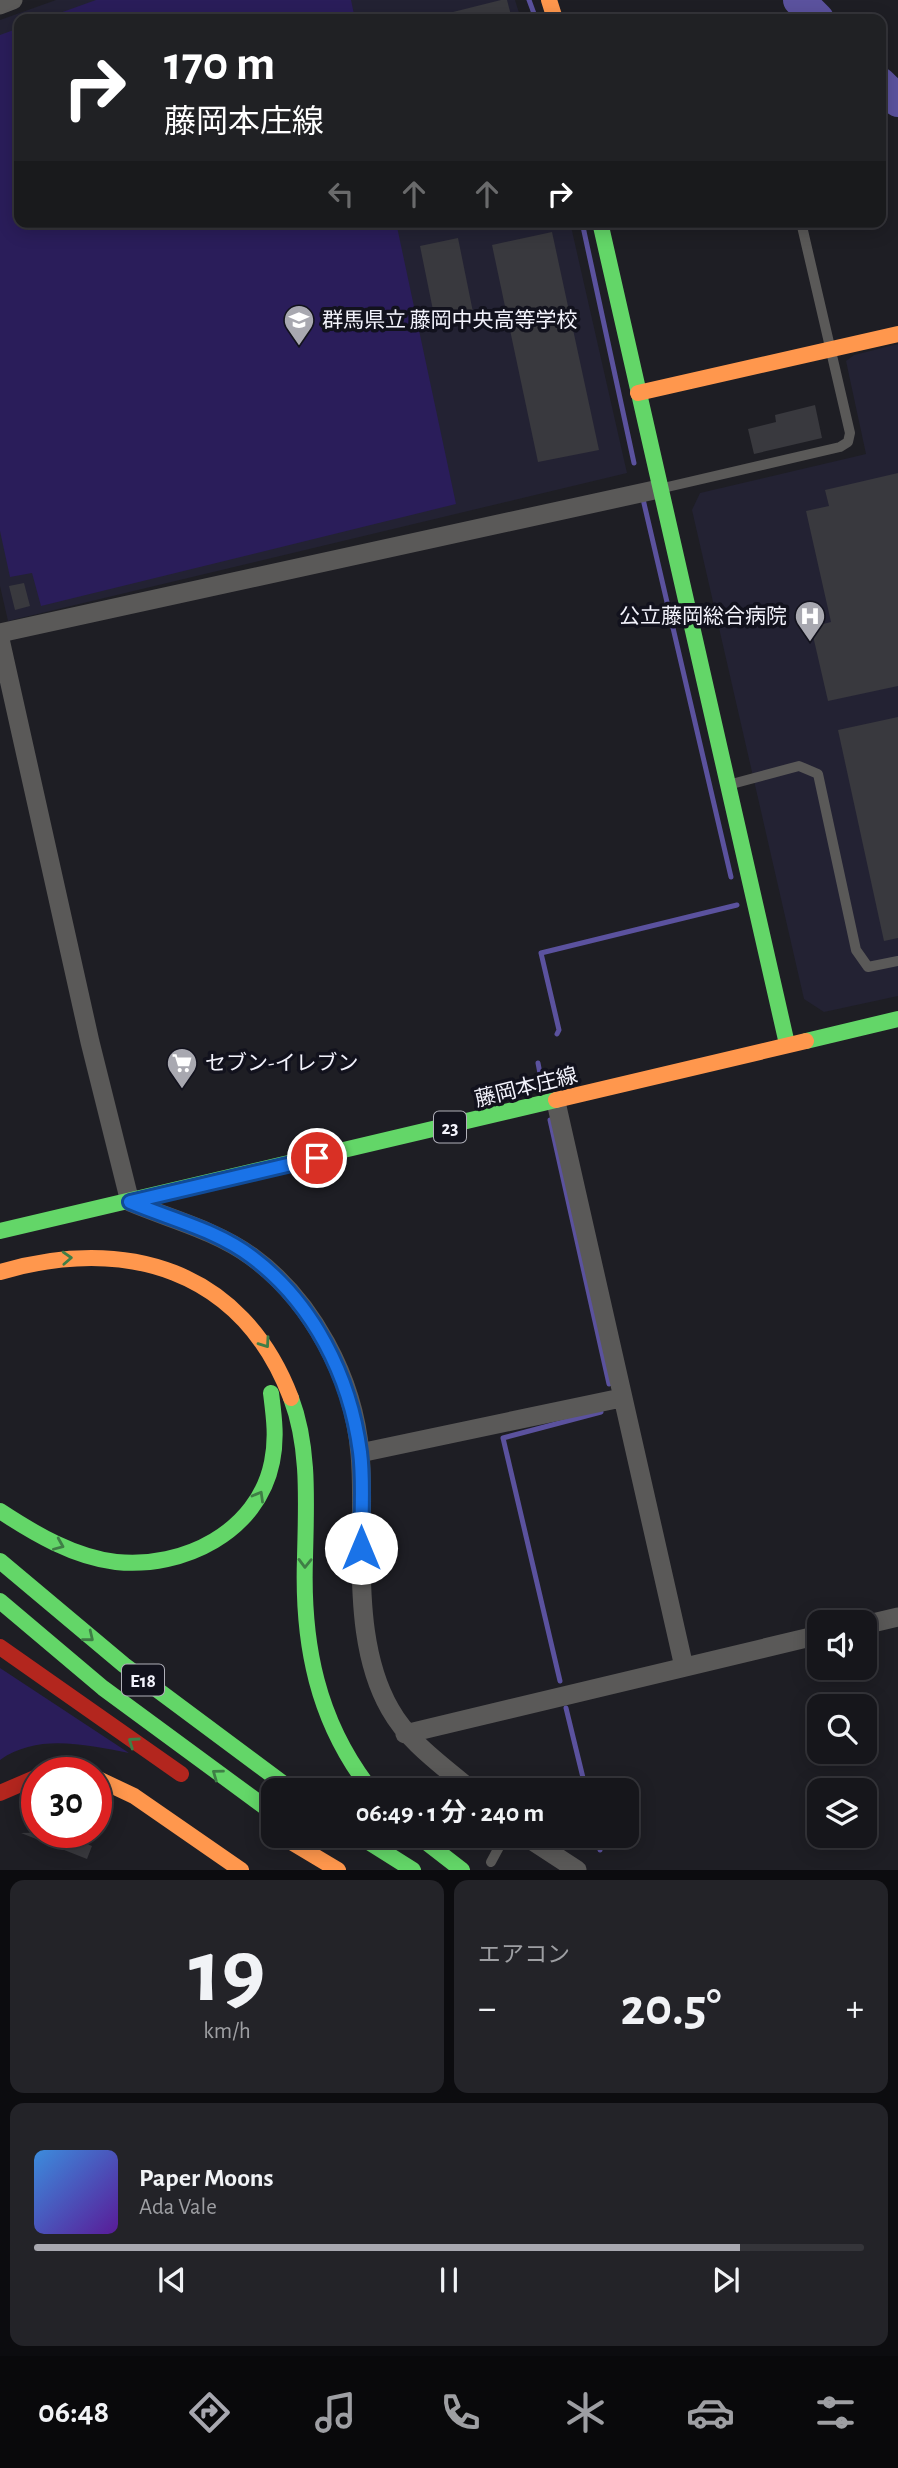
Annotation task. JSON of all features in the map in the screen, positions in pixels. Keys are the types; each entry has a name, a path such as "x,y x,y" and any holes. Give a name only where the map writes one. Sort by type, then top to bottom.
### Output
{"main road":[{"path":"601,228 787,1044"},
{"path":"638,393 898,334"},
{"name":"藤岡本庄線","path":"0,1231 556,1102 898,1019"},
{"path":"0,1272 30,1263 82,1257 158,1265 205,1287 246,1319 263,1340 289,1386 301,1437 306,1503 304,1601 311,1667 329,1724 343,1752 362,1778"},
{"path":"62,1277 81,1276"},
{"path":"0,1511 36,1534 69,1550 117,1562 151,1562 186,1555 225,1535 257,1502 267,1483 277,1439 276,1415 261,1368 247,1346 231,1327 190,1298 145,1280 100,1276"},
{"name":"E18","path":"0,1561 124,1665 276,1778"},
{"name":"E18","path":"0,1601 103,1688 261,1804"},
{"path":"0,1647 196,1784"},
{"path":"0,1793 21,1784"},
{"path":"112,1786 134,1796 241,1870"},
{"path":"254,1820 261,1824"},
{"path":"301,1848 338,1870"},
{"path":"324,1848 358,1870"},
{"path":"378,1848 413,1870"},
{"path":"434,1848 462,1870"}],"street":[{"path":"0,5 13,0"},
{"path":"0,633 659,489"},
{"path":"0,639 96,1068 130,1202 206,1231 251,1256 289,1292 317,1327 338,1366 353,1413 360,1453 361,1595 366,1637 388,1706 405,1734 457,1778"},
{"path":"556,1102 684,1667"},
{"path":"360,1453 621,1398"},
{"path":"877,1622 898,1617"},
{"path":"405,1734 807,1638"},
{"path":"543,1848 577,1870"}],"lane":[{"path":"659,489 840,447 848,442 850,433 802,228"},
{"path":"727,785 799,766 818,774 856,950 867,967 898,961"},
{"path":"491,1862 499,1848"}],"shaded area":[{"name":"群馬県立 藤岡中央高等学校","path":"56,0 515,0 519,14 17,14"},
{"path":"96,0 351,0 354,14 57,14"},
{"name":"群馬県立 藤岡中央高等学校","path":"14,15 14,228 571,228 627,473 8,621 0,586 0,20"},
{"name":"群馬県立 藤岡中央高等学校","path":"14,30 14,228 397,228 456,504 41,606 32,573 10,577 0,531 0,35"},
{"name":"公立藤岡総合病院","path":"898,344 898,996 824,1012 804,999 692,510 700,493 866,454 846,361 854,355"},
{"path":"0,1668 129,1753 63,1743 30,1746 0,1760"}],"building":[{"path":"507,0 511,14 445,14"},
{"path":"552,232 599,450 538,462 492,245"},
{"path":"458,238 474,317 436,325 420,246"},
{"path":"815,405 822,438 754,454 748,429 776,422 775,415"},
{"path":"898,473 898,686 828,701 811,627 831,622 806,511 829,506 825,490"},
{"path":"24,583 30,606 15,610 9,586"},
{"path":"898,717 898,938 884,941 838,730"},
{"path":"59,1848 91,1848 87,1859"}],"waterway":[{"path":"529,0 534,14"},
{"path":"799,0 813,14"},
{"path":"886,89 898,101"},
{"path":"583,228 634,463"},
{"path":"643,499 731,877"},
{"path":"557,1034 559,1030 541,953 737,905"},
{"path":"538,1063 543,1089"},
{"path":"550,1120 609,1384"},
{"path":"560,1681 503,1438 601,1412"},
{"path":"566,1708 583,1778"}],"traffic: fast":[{"path":"601,228 787,1044"},
{"path":"806,1041 898,1019"},
{"path":"0,1231 556,1100"},
{"path":"0,1511 55,1543 100,1559 141,1563 191,1552 214,1541 234,1526 251,1508 264,1487 272,1462 274,1444 271,1393"},
{"path":"291,1398 304,1457 305,1590 310,1651 326,1709 337,1737 363,1778"},
{"path":"0,1561 124,1665 276,1778"},
{"path":"0,1601 103,1688 261,1804"},
{"path":"378,1848 413,1870"},
{"path":"434,1848 462,1870"}],"traffic: slow":[{"path":"549,0 553,14"},
{"path":"638,393 898,334"},
{"path":"556,1100 806,1041"},
{"path":"0,1272 46,1262 91,1258 134,1262 174,1273 210,1292 242,1319 270,1354 291,1398"},
{"path":"112,1786 134,1796 241,1870"},
{"path":"301,1848 338,1870"}],"traffic: jam":[{"path":"0,1647 181,1774"},
{"path":"0,1793 21,1784"}],"place":[{"name":"群馬県立 藤岡中央高等学校","path":"299,347"},
{"name":"公立藤岡総合病院","path":"810,643"},
{"name":"セブン-イレブン","path":"182,1090"}],"route":[{"path":"317,1158 130,1202 206,1231 251,1256 289,1292 317,1327 338,1366 353,1413 360,1453 361,1548"}]}
